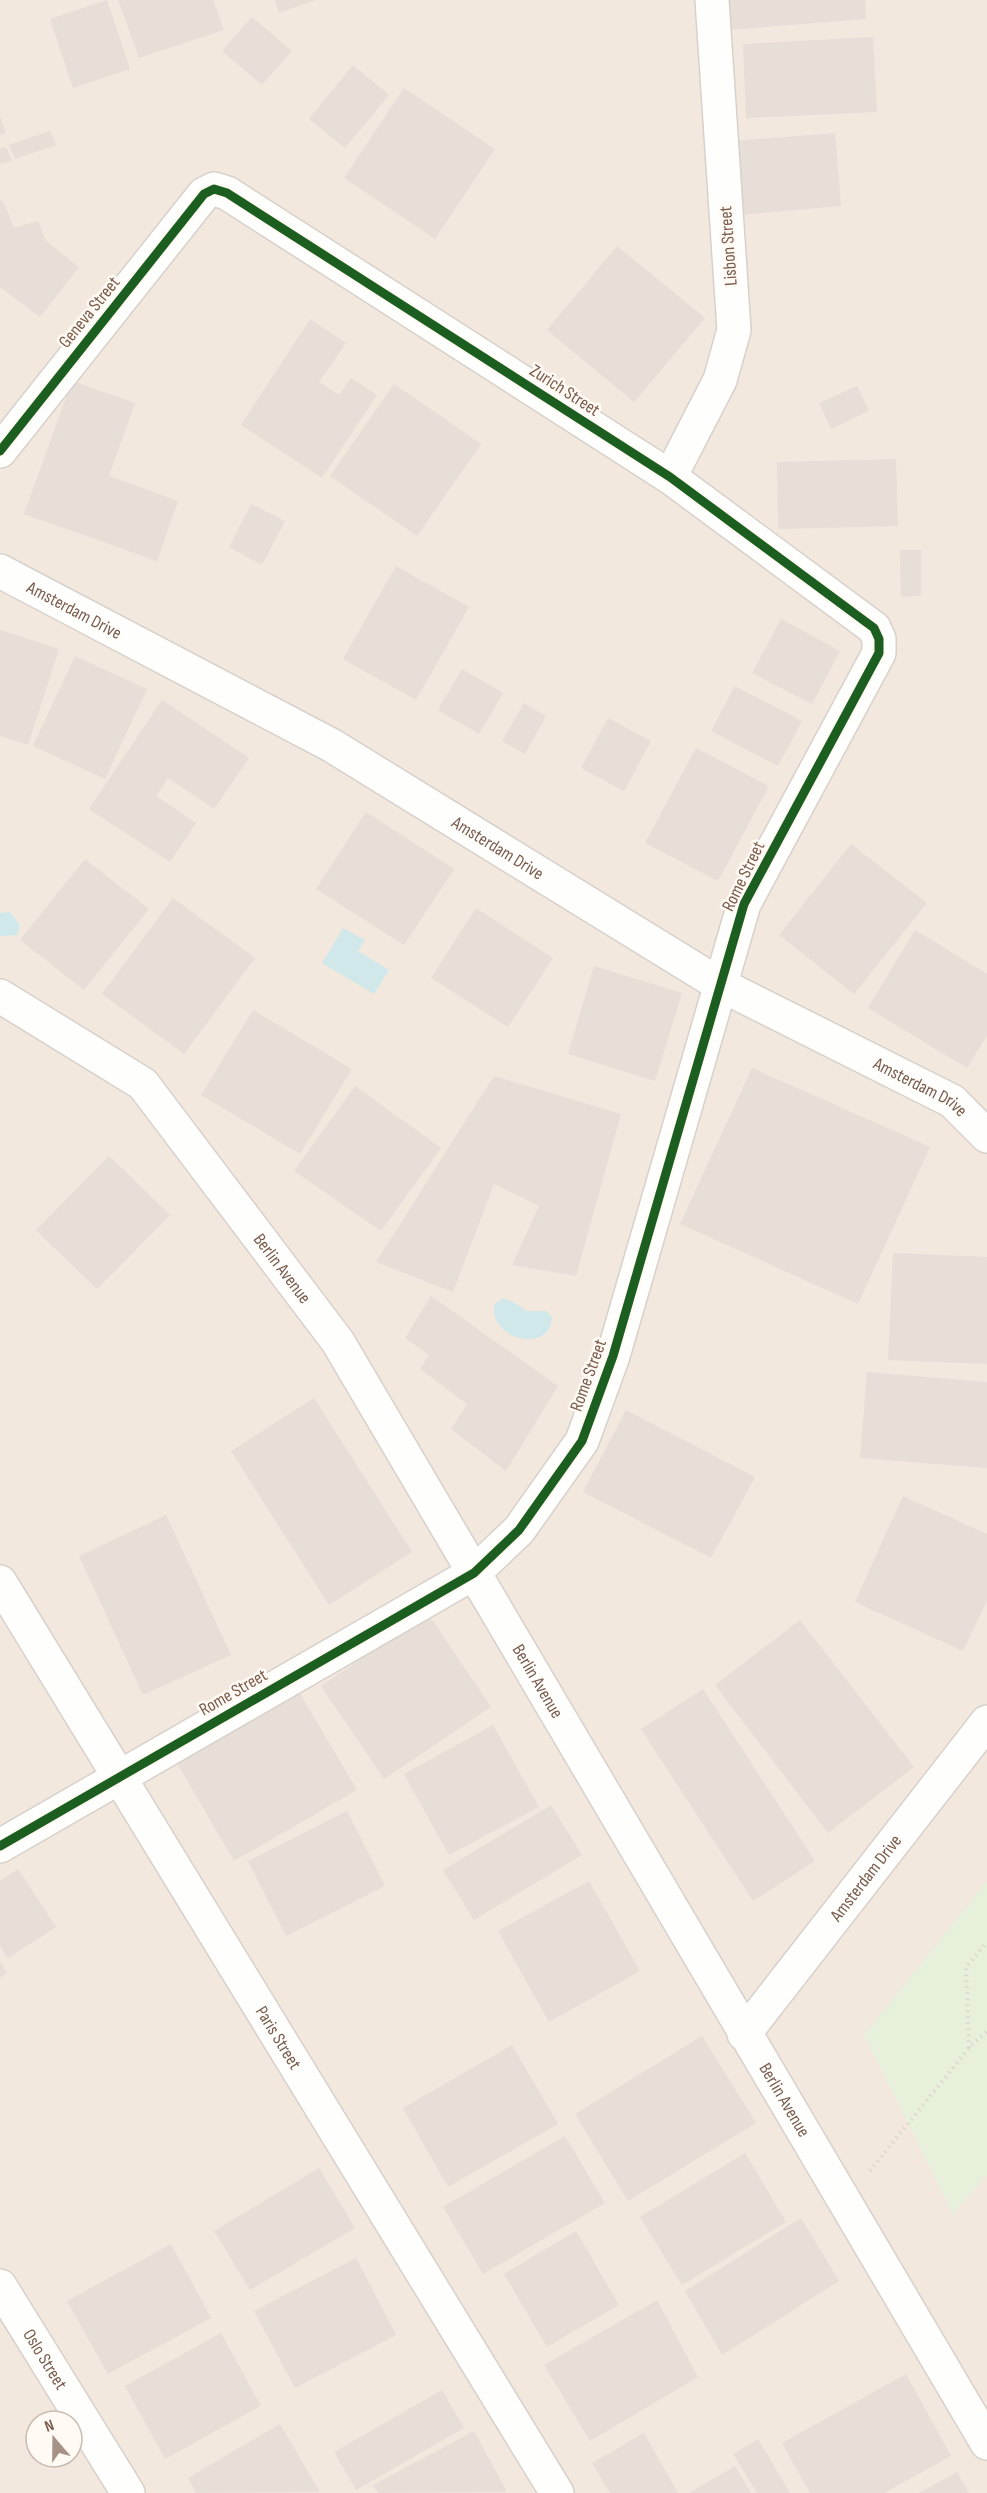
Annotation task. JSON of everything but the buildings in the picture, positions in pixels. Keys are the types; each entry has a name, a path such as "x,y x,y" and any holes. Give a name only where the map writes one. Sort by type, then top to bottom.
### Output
{"street":[{"name":"Lisbon Street","path":"670,477 720,380 734,330 712,0"},
{"name":"Zurich Street","path":"204,194 214,189 227,193 670,477 874,628 879,639 879,653"},
{"name":"Geneva Street","path":"0,451 204,194"},
{"name":"Amsterdam Drive","path":"0,571 331,745 719,984 952,1101 987,1136"},
{"name":"Rome Street","path":"0,1846 474,1573 519,1530 582,1440 613,1356 744,904 879,653"},
{"name":"Berlin Avenue","path":"0,996 143,1084 338,1342 843,2203 987,2443"},
{"name":"Paris Street","path":"0,1582 558,2493"},
{"name":"Amsterdam Drive","path":"744,2034 987,1722"},
{"name":"Oslo Street","path":"0,2286 128,2493"}],"path":[{"path":"969,2048 966,1967 987,1942"},
{"path":"843,2203 969,2048 987,2031"}],"shaded area":[{"path":"0,0 987,0 987,2493 0,2493"}],"green space":[{"path":"987,1881 987,2175 953,2214 864,2035"}],"water":[{"path":"10,912 20,925 17,935 0,936 0,913"},
{"path":"343,928 365,940 358,951 389,970 374,994 322,963"},
{"path":"503,1298 527,1311 546,1311 552,1317 549,1329 542,1336 532,1339 510,1334 501,1327 495,1317 494,1305"}],"cycle path":[{"path":"0,451 204,194 214,189 227,193 670,477 874,628 879,639 879,653 744,904 613,1356 582,1441 519,1530 474,1573 0,1846"}]}
